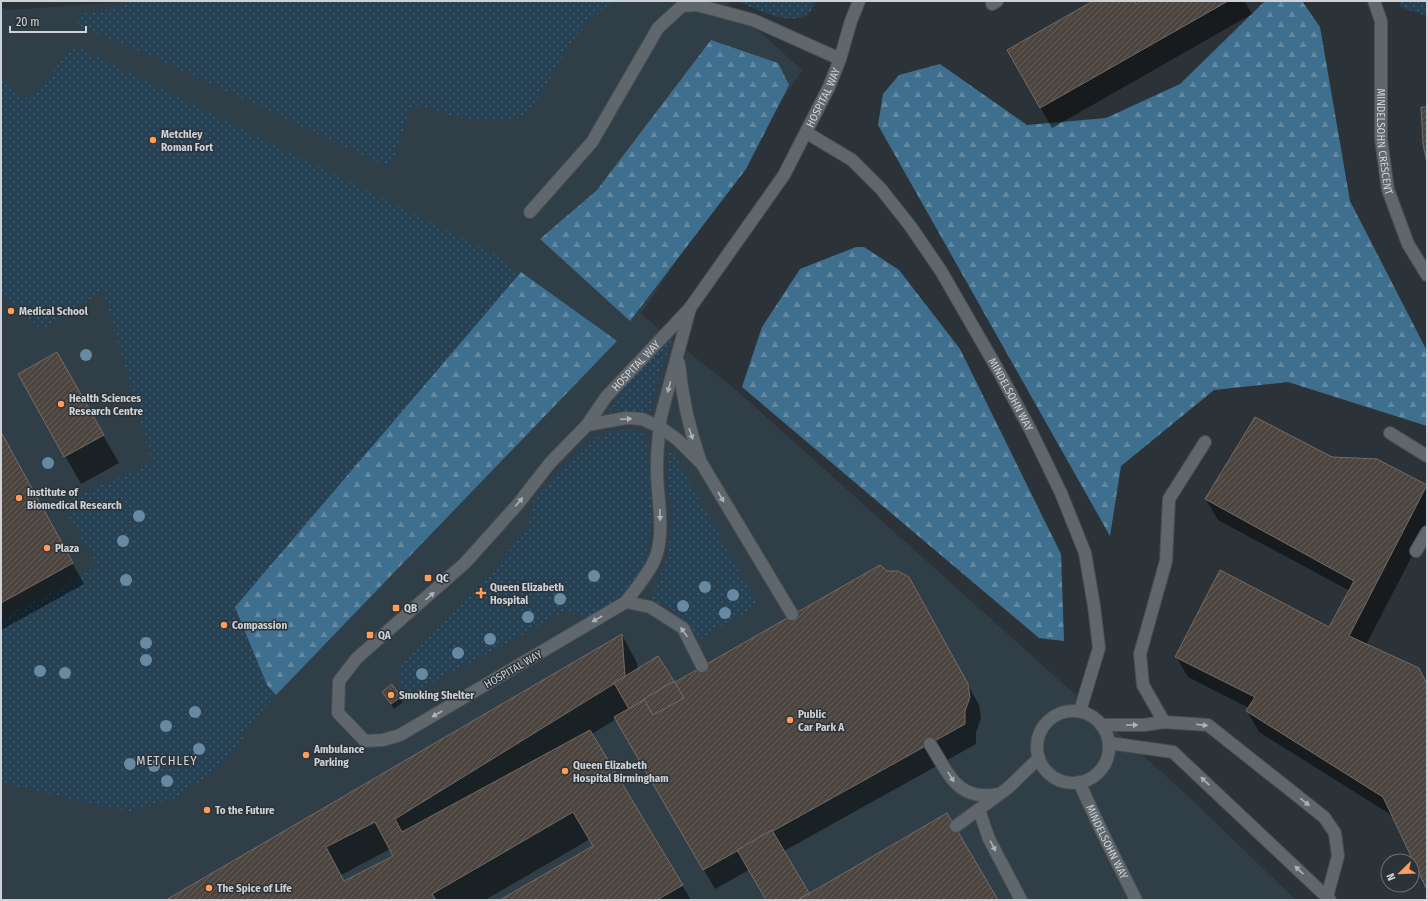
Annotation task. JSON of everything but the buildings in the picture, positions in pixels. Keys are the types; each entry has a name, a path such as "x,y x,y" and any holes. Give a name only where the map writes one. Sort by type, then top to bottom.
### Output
{"street":[{"name":"HOSPITAL WAY","path":"849,1 851,21"},
{"name":"HOSPITAL WAY","path":"690,308 661,416 657,465 660,518 657,554 645,576 626,602 400,736 383,740 365,741 338,713 339,681 357,658 465,563 518,504 550,463 587,425 606,397 690,308 784,176 807,133 840,59 851,21 859,1"},
{"name":"MINDELSOHN CRESCENT","path":"1374,1 1381,21 1381,139 1388,190 1408,244 1427,275"},
{"path":"530,212 592,142 658,28 682,6 697,5 753,20 840,59"},
{"name":"MINDELSOHN WAY","path":"807,133 852,160 881,189 911,227 941,271 998,370 1031,431 1061,493 1085,553 1099,648 1080,711"},
{"path":"678,354 681,393 689,425 702,464 792,614"},
{"path":"587,425 626,418 642,419 660,427 678,440 702,464"},
{"path":"1390,433 1427,456"},
{"path":"1164,722 1143,685 1140,654 1166,561 1170,499 1205,442"},
{"path":"1416,550 1427,532"},
{"path":"626,602 650,607 683,628 702,666"},
{"path":"1068,711 1080,711 1096,719 1105,730 1109,744 1108,756 1102,768 1093,777 1080,782 1064,782 1049,774 1039,758 1037,740 1042,728 1052,716 1068,711"},
{"path":"1101,725 1144,725 1164,722 1208,725 1324,817 1335,833 1338,856 1329,899"},
{"path":"930,744 956,785 969,793 985,797 1000,794"},
{"path":"1109,744 1173,752 1329,899"},
{"path":"956,826 1000,794 1028,770 1039,758"},
{"name":"MINDELSOHN WAY","path":"1080,782 1096,820 1135,900"},
{"path":"979,810 989,839 1021,900"}],"shaded area":[{"path":"132,1 620,1 607,7 585,26 566,51 536,102 523,116 513,119 464,118 446,115 421,106 411,107 392,164 386,166 156,58 81,27 78,23 78,19 81,14 109,10"},
{"name":"Queen Elizabeth Hospital","path":"135,1 725,1 728,3 802,70 641,314 735,389 1188,796 1296,900 1,900 1,7 8,10"},
{"path":"737,1 816,1 808,14 801,18 792,19 762,12"},
{"path":"1399,1 1427,1 1427,16 1400,7"},
{"path":"80,48 497,255 617,341 276,695 249,726 241,742 217,770 175,798 131,812 1,783 1,619 98,566 61,504 152,462 103,291 42,329 1,296 1,77 24,100 45,83 68,49"},
{"path":"676,329 659,374 650,412 608,410 640,367"},
{"path":"626,429 642,433 646,440 651,515 648,545 643,565 638,575 626,590 618,599 601,612 581,618 568,610 412,694 403,691 399,678 400,667 499,564 527,527 535,498 560,470 590,441 605,434"},
{"path":"669,451 676,457 758,605 699,640 680,616 669,608 653,602 653,593 668,556 673,513 668,489"}],"green space":[{"path":"1265,1 1302,1 1320,27 1350,201 1427,351 1427,426 1288,382 1214,390 1121,466 1110,536 878,125 883,94 899,75 940,64 1027,125 1106,118 1180,84"},
{"path":"711,40 778,63 789,85 746,169 630,321 540,239 597,190"},
{"path":"856,247 864,247 899,270 960,349 1061,554 1064,641 1039,638 742,387 762,327 800,269"},
{"path":"521,272 617,341 276,695 267,685 235,607"}],"place":[{"name":"Metchley Roman Fort","path":"153,140"},
{"name":"Medical School","path":"11,311"},
{"name":"Health Sciences Research Centre","path":"61,404"},
{"name":"Institute of Biomedical Research","path":"19,498"},
{"name":"Plaza","path":"47,548"},
{"name":"QC","path":"428,578"},
{"name":"Queen Elizabeth Hospital","path":"481,593"},
{"name":"QB","path":"396,608"},
{"name":"Compassion","path":"224,625"},
{"name":"QA","path":"370,635"},
{"name":"Smoking Shelter","path":"391,695"},
{"name":"Public Car Park A","path":"790,720"},
{"name":"Ambulance Parking","path":"306,755"},
{"name":"Queen Elizabeth Hospital Birmingham","path":"565,771"},
{"name":"To the Future","path":"207,810"},
{"name":"The Spice of Life","path":"209,888"}],"district":[{"name":"METCHLEY","path":"167,760"}]}
